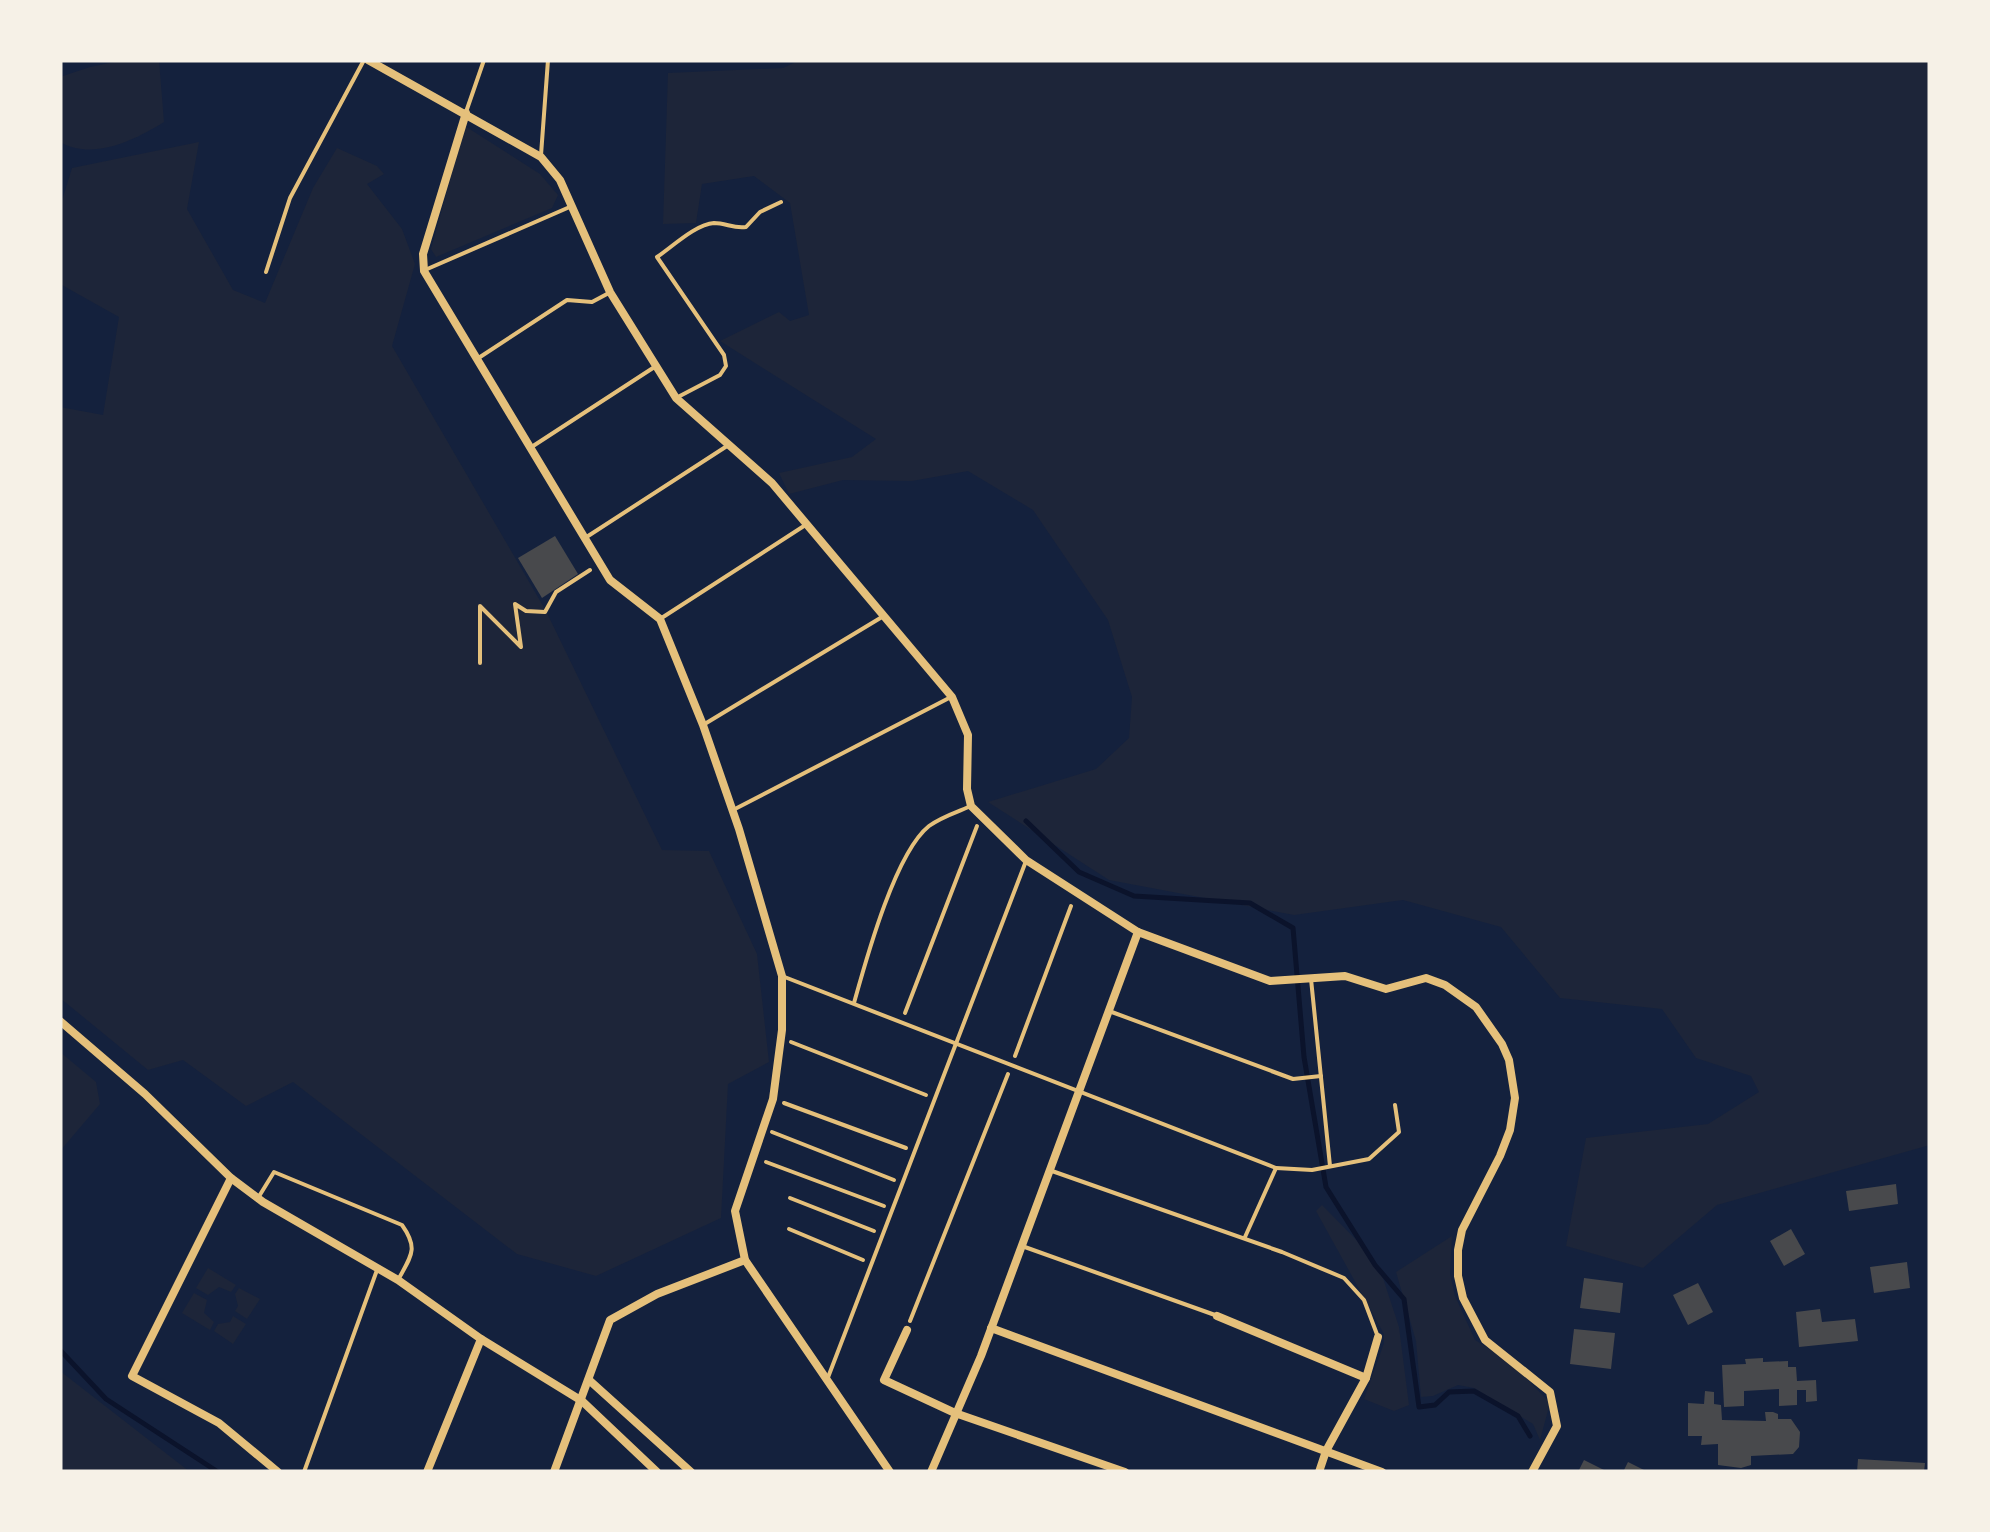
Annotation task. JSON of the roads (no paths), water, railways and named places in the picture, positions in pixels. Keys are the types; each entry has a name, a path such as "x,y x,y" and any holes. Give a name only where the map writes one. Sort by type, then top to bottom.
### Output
{"street":[{"path":"366,60 541,157 560,180 610,292 676,398 772,483 952,697 968,735 967,790 971,806 1026,860 1138,932 1270,981 1345,976 1386,989 1426,978 1445,984 1476,1007 1502,1044 1513,1076 1515,1098 1510,1130 1500,1156 1462,1230 1458,1276 1464,1298 1485,1340 1550,1392 1558,1426 1532,1472"},
{"path":"466,113 423,254 424,271 610,580 660,619 703,725 733,810 782,976 782,1039 773,1099 735,1211 745,1260 890,1472"},
{"path":"932,1472 991,1328 1138,932"},
{"path":"60,1022 144,1094 231,1178 398,1280 481,1339 582,1401 657,1472"},
{"path":"231,1178 132,1376 219,1423 278,1472"},
{"path":"554,1472 610,1320 657,1294 745,1260"},
{"path":"1218,1316 1366,1378"},
{"path":"991,1328 1382,1472"},
{"path":"907,1330 884,1380 955,1413 1125,1472"},
{"path":"1319,1472 1326,1450 1366,1378 1378,1337"},
{"path":"427,1472 481,1339"},
{"path":"589,1380 691,1472"}],"lane":[{"path":"266,272 290,198 366,60"},
{"path":"466,113 484,60"},
{"path":"541,157 548,60"},
{"path":"676,398 720,375 726,366 724,355 657,257 708,224 746,227 760,212 781,202"},
{"path":"424,271 572,206"},
{"path":"477,359 567,300 592,302 610,292"},
{"path":"530,448 656,366"},
{"path":"585,538 727,446"},
{"path":"660,619 808,523"},
{"path":"703,725 882,617"},
{"path":"733,810 952,697"},
{"path":"854,1004 869,950 906,858 926,828 971,806"},
{"path":"828,1380 1026,860"},
{"path":"782,976 1276,1168 1312,1170 1370,1158 1399,1132 1396,1105"},
{"path":"1311,979 1330,1166"},
{"path":"1109,1012 1293,1078 1321,1076"},
{"path":"1244,1239 1276,1168"},
{"path":"1050,1170 1344,1278 1364,1300 1378,1337"},
{"path":"258,1198 274,1172 402,1224 412,1239 412,1256 398,1280"},
{"path":"1022,1246 1218,1316"},
{"path":"304,1472 377,1269"}],"waterway":[{"path":"1026,821 1079,872 1134,896 1250,903 1293,928 1304,1057 1326,1187 1375,1265 1404,1299 1419,1407 1435,1405 1449,1392 1474,1391 1518,1416 1530,1436"},
{"path":"60,1350 106,1399 218,1472"}]}
